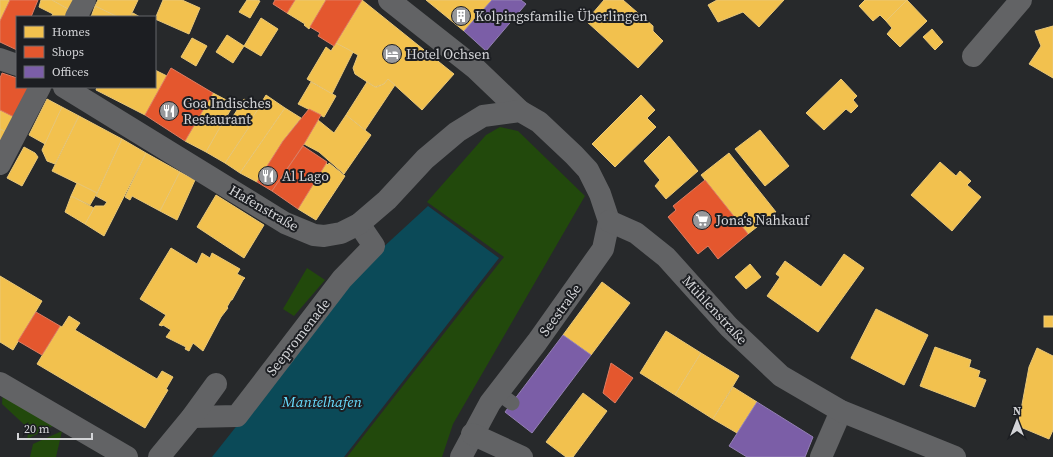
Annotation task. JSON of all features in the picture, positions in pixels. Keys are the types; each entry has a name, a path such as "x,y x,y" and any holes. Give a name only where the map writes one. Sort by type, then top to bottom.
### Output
{"street":[{"path":"76,16 84,0"},
{"path":"389,0 475,68 520,111 539,122 574,155 588,170 600,194 609,221"},
{"path":"973,56 1021,0"},
{"path":"0,58 16,65"},
{"path":"0,164 39,88"},
{"name":"Hafenstraße","path":"66,88 285,223 314,235 324,236 341,233 359,224 386,200 425,159 457,132 483,116 520,111"},
{"name":"Seestraße","path":"461,457 490,403 505,398 537,342 603,249 609,221"},
{"name":"Mühlenstraße","path":"609,221 636,233 666,257 729,327 781,376 841,411 955,457"},
{"name":"Seepromenade","path":"192,417 237,416 342,279 374,246 359,224"},
{"path":"0,383 127,457"},
{"path":"158,457 192,417 216,384"},
{"path":"821,457 841,411"},
{"path":"472,434 522,457"}],"green space":[{"path":"500,127 518,131 585,196 453,424 442,457 347,457 504,257 427,202 486,135"},
{"path":"307,268 325,280 294,316 283,309"},
{"path":"3,389 55,425 27,439 29,429 2,404"},
{"path":"62,431 56,457 30,457 33,444"}],"water":[{"name":"Mantelhafen","path":"428,206 499,258 344,457 212,457 366,263"}],"building: Homes":[{"path":"0,0 10,0 0,21"},
{"path":"41,0 52,0 70,10 67,16 52,16 53,14 39,7"},
{"path":"52,0 75,0 70,10"},
{"path":"98,0 138,0 130,16 116,16 95,6"},
{"path":"163,0 182,0 200,8 189,34 156,19"},
{"path":"247,0 260,1 250,18 239,12"},
{"path":"295,0 326,0 309,29 304,25 305,24 287,13"},
{"name":"Hotel Ochsen","path":"362,0 454,74 422,110 388,79 384,84 375,87 355,74 353,68 358,55 336,43"},
{"name":"Kolpingsfamilie Überlingen","path":"426,0 492,0 464,31"},
{"path":"604,0 623,0 653,26 653,31 663,41 638,68 586,21"},
{"path":"717,0 784,0 759,27 743,12 718,22 708,5"},
{"path":"865,0 907,0 886,21 880,15 873,21 859,6"},
{"path":"907,0 927,21 900,47 887,34 892,28 886,21"},
{"path":"95,6 116,16 91,16"},
{"path":"133,13 138,16 131,16"},
{"path":"261,18 278,29 261,56 244,46"},
{"path":"1053,26 1053,78 1029,64 1041,46 1035,31"},
{"path":"932,29 943,42 935,50 923,37"},
{"path":"227,35 244,46 233,63 216,52"},
{"path":"192,38 207,46 196,66 181,57"},
{"path":"336,43 353,52 332,94 307,79 326,47 331,51"},
{"path":"156,70 167,76 145,115 96,90 97,88 156,88"},
{"path":"388,79 395,85 365,130 346,115 367,82 377,87 384,84"},
{"path":"841,79 857,96 853,100 858,106 851,113 846,109 824,130 806,113"},
{"path":"311,82 336,96 324,117 298,104"},
{"path":"213,93 234,104 206,152 185,141"},
{"path":"266,95 285,108 240,173 225,163 249,127 247,126"},
{"path":"641,95 655,110 647,118 656,127 615,167 592,144"},
{"path":"47,99 62,107 45,144 29,135"},
{"path":"244,99 258,109 247,126 249,127 225,163 206,152 227,115 232,118"},
{"path":"62,107 79,116 55,164 47,161 42,150"},
{"path":"285,108 301,118 283,141 257,182 240,173"},
{"path":"0,110 20,120 12,135 0,129"},
{"path":"346,115 371,135 344,174 319,152 304,144 318,120 334,133"},
{"path":"79,116 122,139 97,193 52,171"},
{"path":"0,129 12,135 0,156"},
{"path":"760,130 789,166 765,186 735,149"},
{"path":"669,136 698,171 666,199 655,186 660,180 644,161"},
{"path":"122,139 146,153 104,236 85,224 95,206 104,206 107,202 96,196"},
{"path":"24,147 35,153 38,157 22,186 7,178"},
{"path":"146,153 180,172 160,211 132,196 130,200 125,197"},
{"path":"729,153 776,212 748,234 701,175"},
{"path":"940,162 956,176 960,171 971,181 967,185 981,197 952,231 911,195"},
{"path":"326,163 328,165 329,163 345,176 316,220 298,209"},
{"path":"180,172 195,180 177,220 160,211"},
{"path":"77,183 97,193 90,205 71,196"},
{"path":"216,195 264,225 244,258 197,227"},
{"path":"71,196 94,208 85,224 65,212"},
{"path":"171,248 197,264 202,253 210,258 212,253 240,269 237,274 245,278 227,307 228,308 221,317 203,351 193,343 189,351 185,349 186,347 166,337 171,330 163,325 159,325 166,315 140,299"},
{"path":"844,254 864,268 818,332 767,296 780,277 776,274 785,261 821,287"},
{"path":"750,264 761,277 746,289 735,277"},
{"path":"0,276 42,301 13,350 0,342"},
{"path":"602,282 630,303 591,355 563,335"},
{"path":"876,309 928,335 904,385 851,358"},
{"path":"69,316 80,323 75,330 157,379 162,371 173,377 166,389 168,390 145,428 37,364 60,326 62,327"},
{"path":"1044,316 1053,316 1053,327 1044,327"},
{"path":"666,331 701,353 675,395 640,373"},
{"path":"935,347 971,360 969,367 980,371 978,377 986,380 975,407 920,386"},
{"path":"1037,348 1053,356 1053,430 1049,439 1018,426 1029,367"},
{"path":"701,353 739,376 713,419 675,395"},
{"path":"733,387 757,402 737,433 713,419"},
{"path":"583,393 607,411 573,457 566,457 546,442"}],"building: Shops":[{"path":"10,0 38,0 31,16 16,16 16,50 0,42 0,21"},
{"path":"275,0 295,0 287,13 273,4"},
{"path":"326,0 362,0 334,46 318,36 320,33 310,27"},
{"path":"171,68 213,93 185,141 145,115"},
{"path":"2,73 16,78 16,88 36,88 20,120 0,110 0,78"},
{"path":"309,109 321,115 304,144 272,191 257,182 283,141"},
{"path":"303,146 327,162 298,209 272,191"},
{"path":"705,180 748,234 718,259 708,246 698,254 668,217 676,210 673,206"},
{"path":"36,312 60,326 42,355 18,341"},
{"path":"611,363 633,378 615,403 603,393"}],"building: Offices":[{"path":"492,0 521,0 526,4 486,51 464,31"},
{"path":"563,335 591,355 532,433 505,412"},
{"path":"757,402 813,437 805,457 747,457 729,446"}],"place":[{"name":"Kolpingsfamilie Überlingen","path":"461,16"},
{"name":"Hotel Ochsen","path":"392,54"},
{"name":"Goa Indisches Restaurant","path":"169,111"},
{"name":"Al Lago","path":"268,176"},
{"name":"Jona‘s Nahkauf","path":"702,220"}]}
